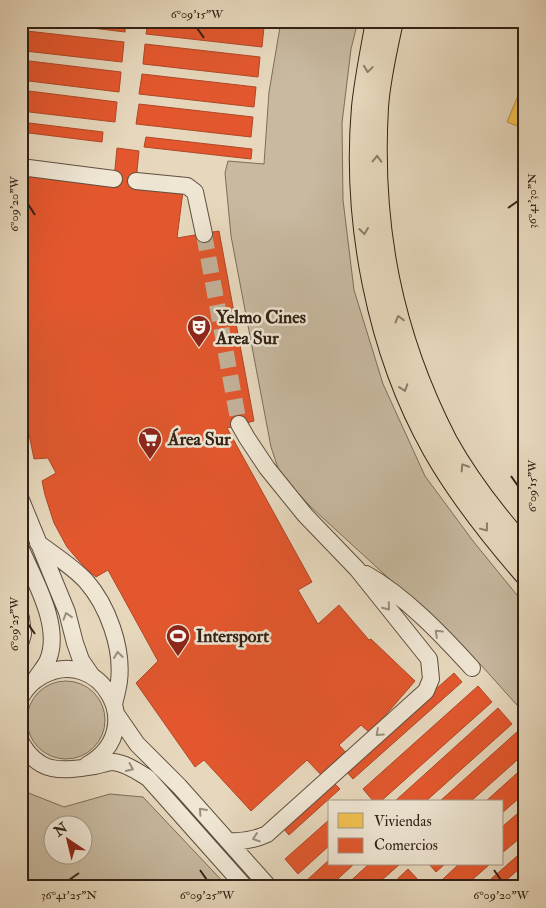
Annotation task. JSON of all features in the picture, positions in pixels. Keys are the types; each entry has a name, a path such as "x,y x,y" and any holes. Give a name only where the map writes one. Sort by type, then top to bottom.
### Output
{"main road":[{"path":"376,21 362,107 360,169 363,230 374,292 389,344 408,398 433,450 459,492 525,575"},
{"path":"393,21 378,106 377,167 380,226 390,287 404,337 424,390 448,441 472,481 500,520 525,548"}],"street":[{"path":"21,167 114,179"},
{"path":"136,181 187,186 195,192 204,234"},
{"path":"229,841 245,842 267,834 426,691 431,679 429,659 357,569 300,508 268,468 239,424"},
{"path":"21,500 64,604 75,643 82,660 92,676 105,688 115,709 137,744 179,786 269,887"},
{"path":"38,543 85,580 103,606 113,628 119,663 115,732 109,747 98,759 83,768"},
{"path":"21,549 50,618 52,640 48,660 24,690"},
{"path":"357,569 382,583 456,650 472,668"},
{"path":"21,618 23,634 21,641"},
{"path":"24,690 48,673 63,670 78,671 92,676"},
{"path":"21,742 28,757 46,767 58,770 71,770 114,762 131,767 148,778 246,887"}],"shaded area":[{"path":"281,21 358,21 351,49 342,123 343,200 354,290 383,384 425,476 473,541 525,605 525,714 481,665 443,628 312,508 289,484 278,468 271,447 231,236 225,173 228,161 264,164 269,92"},
{"path":"58,681 74,681 88,687 99,698 105,712 105,728 99,742 88,753 74,759 58,759 44,753 33,742 27,728 27,712 33,698 44,687"},
{"path":"21,790 64,807 110,794 143,797 228,887 21,887"}],"building: Viviendas":[{"path":"525,73 525,129 507,122 522,86 519,85"}],"building: Comercios":[{"path":"34,21 126,21 125,32"},
{"path":"148,21 216,21 264,27 262,47 146,34"},
{"path":"27,31 124,42 122,62 25,51"},
{"path":"145,44 260,57 258,77 143,64"},
{"path":"21,60 121,72 119,92 21,80"},
{"path":"142,74 256,87 254,107 139,94"},
{"path":"21,90 117,102 115,122 21,111"},
{"path":"139,104 253,117 251,137 136,124"},
{"path":"21,122 103,132 102,142 21,132"},
{"path":"146,137 252,149 251,159 144,147"},
{"path":"117,148 139,151 136,181 183,191 177,238 219,231 254,421 227,428 312,582 298,590 318,624 339,605 369,640 371,639 415,681 370,733 361,725 339,745 349,756 324,778 307,760 251,811 204,760 195,767 136,683 158,661 108,570 96,577 85,568 67,547 54,523 42,481 56,473 48,458 34,459 21,395 21,335 25,334 23,322 21,321 21,170 114,179"},
{"path":"454,673 462,682 353,779 345,770"},
{"path":"478,686 492,702 382,800 372,800 363,789"},
{"path":"498,708 512,724 427,800 396,800"},
{"path":"518,731 525,738 525,753 472,800 441,800"},
{"path":"525,766 525,793 504,811 504,800 487,800"},
{"path":"332,781 340,789 289,835 281,826"},
{"path":"525,807 525,834 504,851 504,825"},
{"path":"328,821 328,847 298,874 285,859"},
{"path":"525,849 525,864 498,887 482,887"},
{"path":"328,861 328,866 352,866 329,887 309,887 305,882"},
{"path":"367,866 398,866 374,887 344,887"},
{"path":"431,866 443,866 436,872"},
{"path":"457,866 488,866 464,887 448,887 442,880"},
{"path":"408,869 422,884 419,887 389,887"}],"tunnel":[{"path":"204,234 239,424"}],"place":[{"name":"Yelmo Cines Area Sur","path":"199,348"},
{"name":"Área Sur","path":"150,460"},
{"name":"Intersport","path":"178,657"}]}
